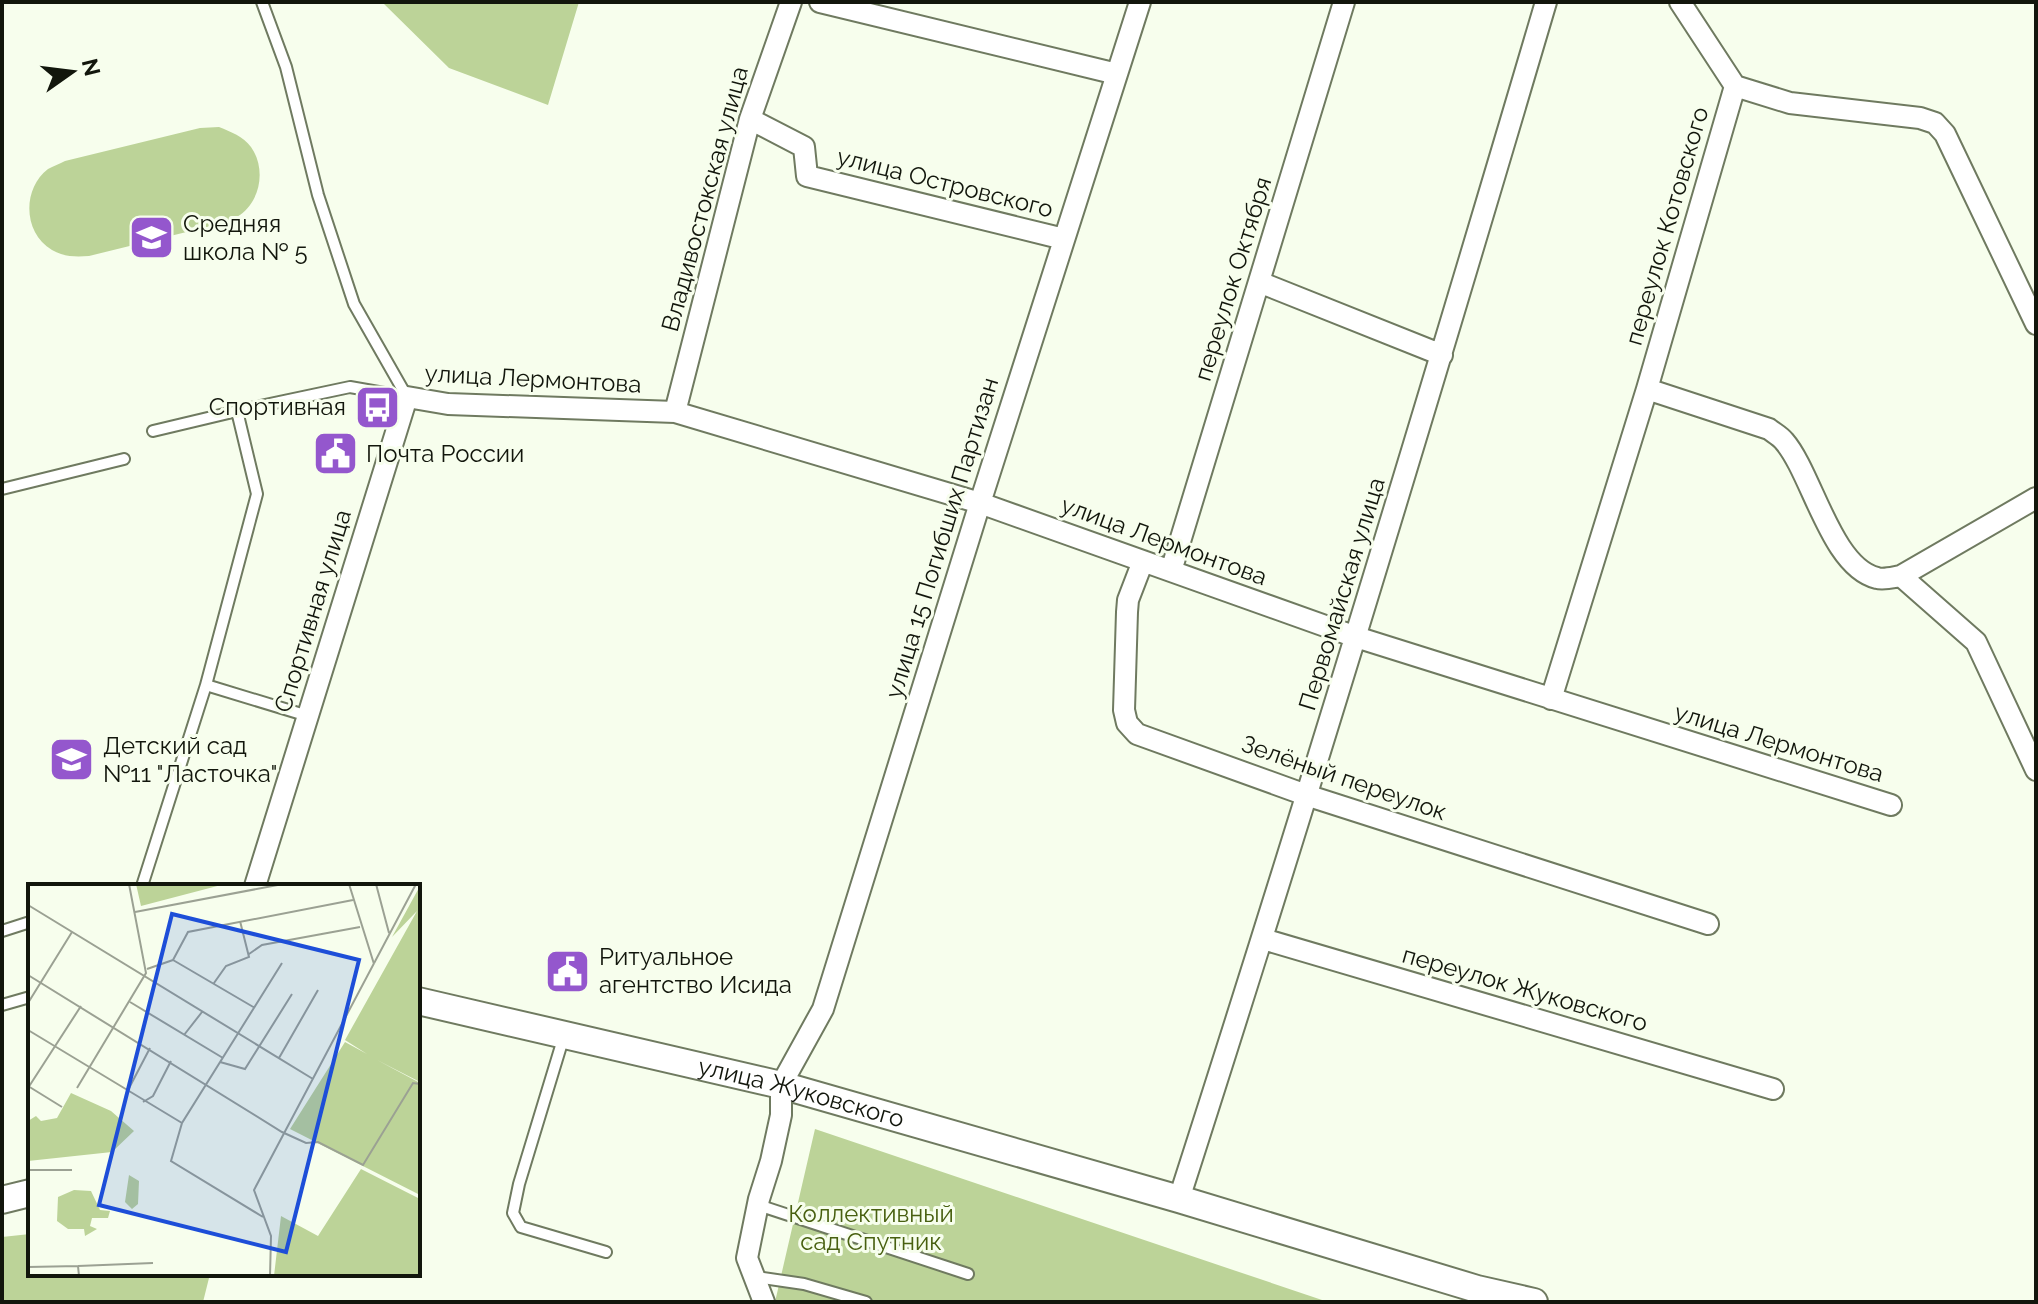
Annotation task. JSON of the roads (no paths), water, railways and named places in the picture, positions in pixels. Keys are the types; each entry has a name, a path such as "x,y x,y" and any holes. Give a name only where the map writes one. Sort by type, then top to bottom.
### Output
{"street":[{"name":"Владивостокская улица","path":"675,412 750,119 791,2"},
{"path":"820,2 1117,74"},
{"name":"улица 15 Погибших Партизан","path":"781,1085 823,1009 1140,2"},
{"name":"переулок Октября","path":"1171,571 1344,2"},
{"name":"Первомайская улица","path":"1179,1199 1356,637 1546,2"},
{"path":"1680,2 1735,86"},
{"name":"переулок Котовского","path":"1551,699 1647,389 1735,86 1790,103 1920,118 1935,123 1945,134 2036,324"},
{"name":"улица Островского","path":"750,119 804,147 807,176 1064,239"},
{"path":"1259,282 1442,355"},
{"path":"1647,389 1769,429 1783,440 1823,518 1846,554 1866,573 1879,579 1901,576 2036,498"},
{"name":"улица Лермонтова","path":"407,397 448,404 675,412 980,503 1356,637 1891,805"},
{"name":"Спортивная улица","path":"256,884 407,397"},
{"name":"Зелёный переулок","path":"1143,561 1128,600 1127,612 1124,710 1127,723 1137,734 1306,795 1708,924"},
{"path":"1901,576 1976,642 2036,770"},
{"name":"переулок Жуковского","path":"1263,939 1773,1089"},
{"name":"улица Жуковского","path":"420,1001 781,1085 1179,1199 1477,1289 1534,1302"},
{"path":"764,1302 747,1258 781,1115 781,1085"},
{"path":"2,1200 28,1194"}],"lane":[{"path":"262,2 286,67 318,195 354,304 407,397"},
{"path":"153,431 350,387 407,397"},
{"path":"143,884 206,685 257,494 237,411"},
{"path":"2,489 124,459"},
{"path":"206,685 308,716"},
{"path":"2,931 28,923"},
{"path":"2,1005 28,998"},
{"path":"564,1034 513,1213 521,1227 606,1252"},
{"path":"758,1205 968,1274"},
{"path":"754,1277 804,1284 866,1302"}],"place":[{"name":"Средняя школа № 5","path":"152,238"},
{"name":"Спортивная","path":"377,407"},
{"name":"Почта России","path":"335,454"},
{"name":"Детский сад №11 \"Ласточка\"","path":"72,760"},
{"name":"Ритуальное агентство Исида","path":"568,971"}],"park label":[{"name":"Коллективный сад Спутник","path":"871,1228"}]}
